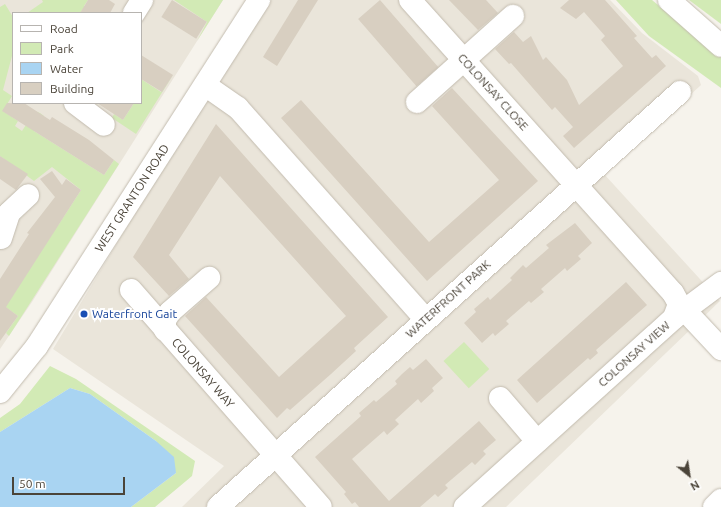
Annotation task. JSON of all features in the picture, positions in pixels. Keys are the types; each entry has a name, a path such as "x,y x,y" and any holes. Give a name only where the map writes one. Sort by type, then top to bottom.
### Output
{"street":[{"path":"135,12 142,0"},
{"name":"WEST GRANTON ROAD","path":"2,385 37,346 259,0"},
{"name":"COLONSAY CLOSE","path":"410,0 576,184"},
{"path":"669,0 721,46"},
{"path":"417,102 513,16"},
{"path":"205,85 238,108 426,320"},
{"name":"WATERFRONT PARK","path":"218,507 680,92"},
{"path":"77,104 104,125"},
{"path":"576,184 673,294 679,311 721,349"},
{"path":"1,238 4,210 28,195"},
{"path":"165,330 165,320 170,312 210,278"},
{"name":"COLONSAY VIEW","path":"466,507 679,311 721,282"},
{"name":"COLONSAY WAY","path":"131,290 321,507"},
{"path":"500,398 537,441"},
{"path":"714,507 721,500"}],"shaded area":[{"path":"0,0 223,0 32,302 0,349"},
{"path":"264,0 610,0 642,33 698,76 701,85 604,174 720,301 506,507 182,507 224,466 53,349"}],"green space":[{"path":"42,0 88,0 84,6 93,12 83,9 81,12 28,12 43,2"},
{"path":"174,0 223,0 197,41 207,22"},
{"path":"616,0 652,0 721,57 721,88 649,36"},
{"path":"689,0 721,0 721,24"},
{"path":"5,4 12,15 12,56 3,90 12,96 3,111 18,121 15,126 22,131 35,111 40,113 44,116 34,131 104,175 114,160 119,164 9,336 6,333 18,316 0,303 0,290 59,224 81,190 52,167 34,181 0,156 0,7"},
{"path":"173,75 136,134 112,118 114,114 123,120 133,104 142,104 142,80 161,92"},
{"path":"464,342 489,369 469,388 444,361"},
{"path":"50,366 76,379 195,461 192,476 155,507 131,507 176,473 156,441 90,394 70,388 0,432 0,418 20,404"}],"water":[{"path":"70,388 90,394 156,441 174,457 176,473 131,507 0,507 0,432"}],"building":[{"path":"88,0 109,0 115,4 111,12 81,12"},
{"path":"172,0 207,22 196,39 161,17"},
{"path":"298,0 318,0 277,66 263,57"},
{"path":"380,0 438,67 417,86 358,19"},
{"path":"449,0 486,0 498,13 478,30"},
{"path":"569,0 605,0 637,36 634,38 652,58 656,55 666,66 574,148 563,136 573,127 555,107 552,110 511,63 509,64 495,49 514,32 523,42 531,36 543,60 546,57 567,80 579,105 623,66 601,40 605,36 584,12 576,19 560,8"},
{"path":"142,56 173,75 162,92 142,80"},
{"path":"452,88 538,181 427,281 281,118 301,100 429,242 499,180 432,106"},
{"path":"7,103 26,104 50,120 52,117 89,140 114,160 104,175 2,111"},
{"path":"99,104 133,104 123,120"},
{"path":"216,124 388,317 354,348 356,351 331,374 290,410 287,408 277,418 185,316 206,297 279,377 346,316 220,176 169,255 189,279 169,296 133,257"},
{"path":"0,156 28,174 16,190 0,179"},
{"path":"52,171 62,185 66,179 81,190 6,307 18,316 0,341 0,279 29,234 27,233 55,197 40,179"},
{"path":"575,223 592,243 578,256 581,259 567,271 565,268 541,289 544,292 531,303 529,301 506,321 509,324 495,336 493,333 482,343 464,323 476,312 474,309 488,297 490,300 512,280 510,278 523,265 526,268 549,248 546,245"},
{"path":"626,282 647,305 596,350 598,353 590,360 588,358 537,403 517,380"},
{"path":"426,359 443,378 432,388 434,391 421,403 418,399 395,420 399,424 387,435 384,431 352,459 389,501 479,421 496,440 483,451 486,454 475,465 472,462 445,485 448,488 438,497 435,494 420,507 359,507 355,502 352,504 344,494 346,492 315,457 361,416 359,413 374,400 376,402 397,384 395,381 402,374 410,367 413,370"}],"place":[{"name":"Waterfront Gait","path":"84,314"}]}
